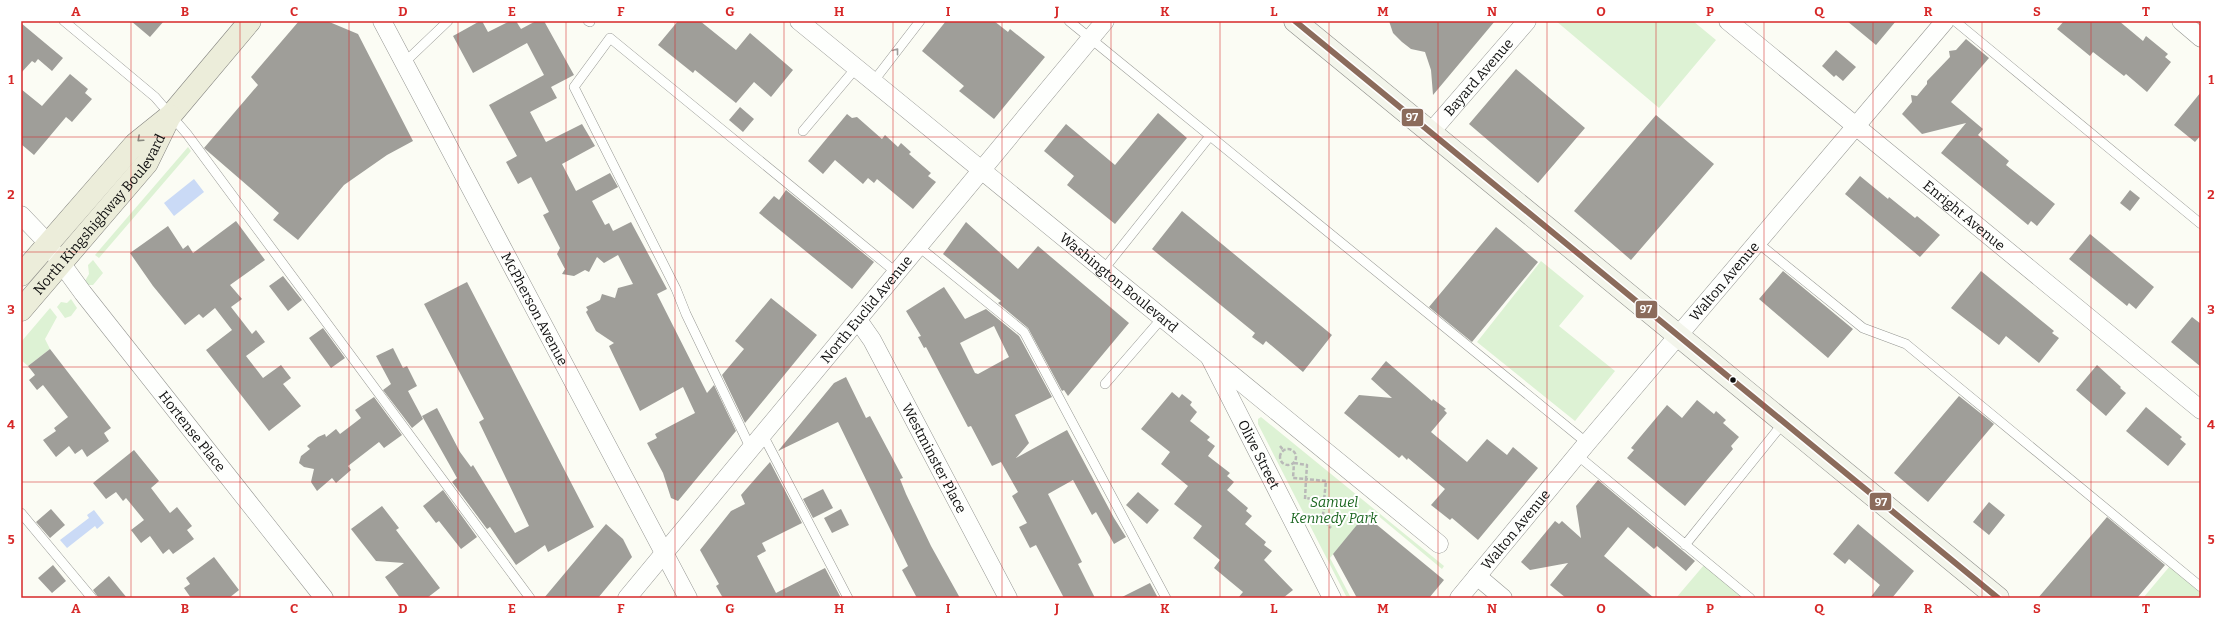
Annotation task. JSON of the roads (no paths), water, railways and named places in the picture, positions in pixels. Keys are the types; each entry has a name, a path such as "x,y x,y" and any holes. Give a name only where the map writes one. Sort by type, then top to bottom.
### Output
{"main road":[{"name":"North Kingshighway Boulevard","path":"21,276 135,144 171,115 250,21"},
{"path":"1295,21 1998,598"},
{"name":"North Kingshighway Boulevard","path":"21,310 146,163 171,115"}],"street":[{"name":"McPherson Avenue","path":"382,21 688,598"},
{"name":"Washington Boulevard","path":"799,21 1207,352 1439,544"},
{"name":"North Euclid Avenue","path":"627,598 1105,21"},
{"name":"Bayard Avenue","path":"1430,133 1527,21"},
{"name":"Walton Avenue","path":"1459,598 1582,449 1945,21"},
{"path":"2181,21 2201,38"},
{"name":"Enright Avenue","path":"1733,22 1855,126 2201,410"},
{"name":"Hortense Place","path":"21,215 48,244 61,264 324,598"},
{"name":"Westminster Place","path":"858,320 869,335 1008,598"},
{"name":"Olive Street","path":"1207,352 1332,598"},
{"path":"1477,576 1503,598"}],"lane":[{"path":"64,21 154,97 187,134 530,598"},
{"path":"404,62 448,21"},
{"path":"873,82 920,21"},
{"path":"1069,21 1210,136 1582,449 1685,545 1750,598"},
{"path":"1955,21 2201,224"},
{"path":"751,449 686,314 676,289 574,87 610,38 897,272"},
{"path":"803,131 856,68"},
{"path":"1104,269 1210,136"},
{"path":"1758,243 1863,328 1906,344 2201,587"},
{"path":"919,246 1024,332 1166,598"},
{"path":"1105,384 1163,317"},
{"path":"1685,545 1784,422"},
{"path":"762,435 848,598"},
{"path":"21,513 92,598"}],"water":[{"path":"194,179 204,192 174,216 164,203"},
{"path":"94,510 104,523 97,529 95,526 67,548 60,540 89,518 87,515"}],"park label":[{"name":"Samuel Kennedy Park","path":"1334,510"}]}
